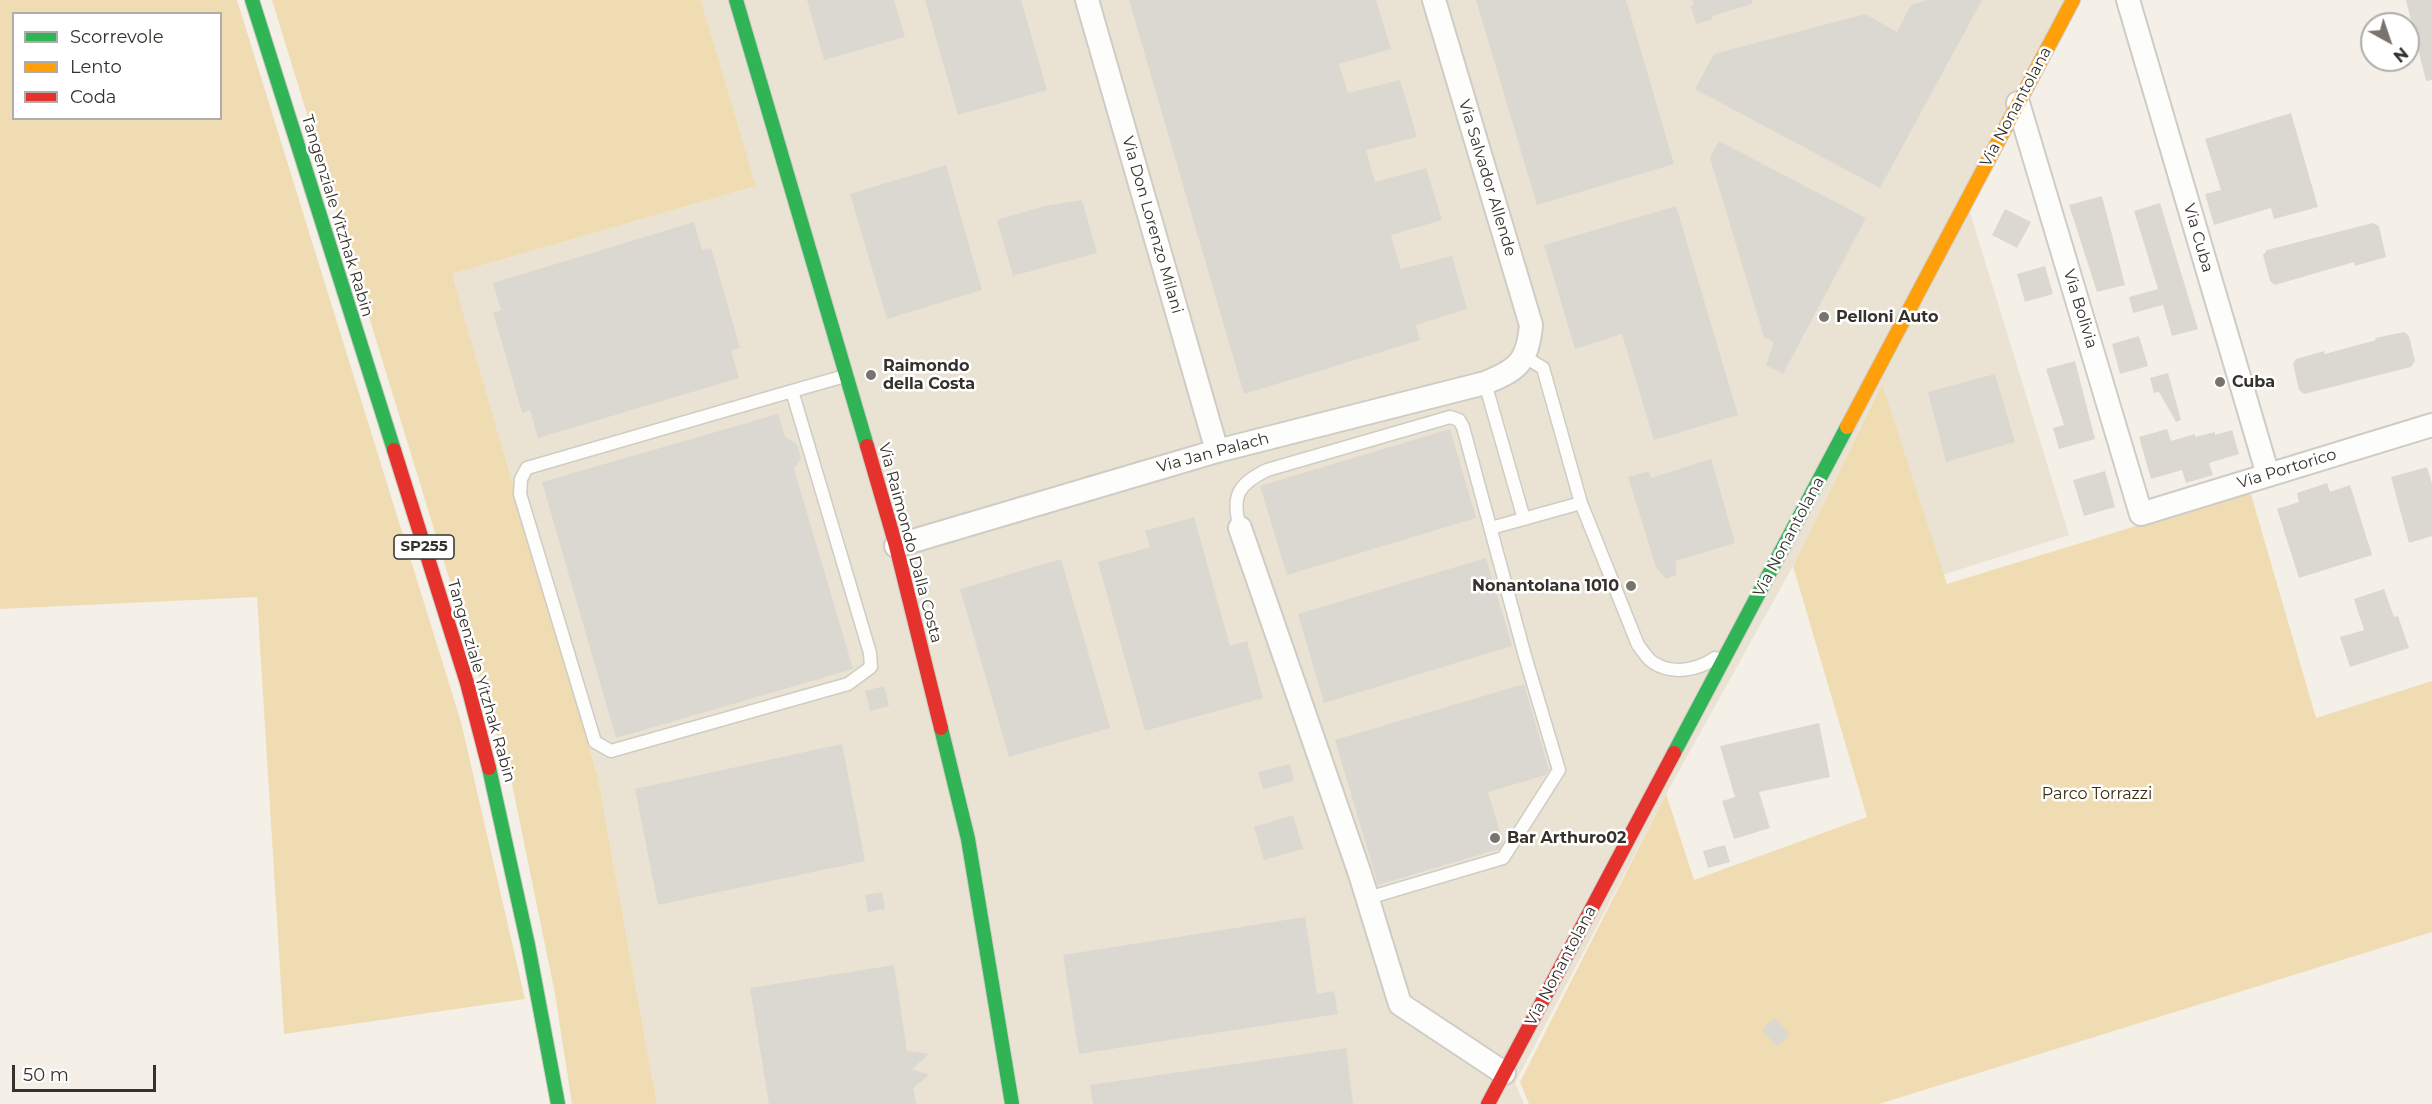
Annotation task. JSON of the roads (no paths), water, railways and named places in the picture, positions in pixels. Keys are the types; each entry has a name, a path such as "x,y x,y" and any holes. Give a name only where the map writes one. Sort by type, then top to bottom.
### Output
{"main road":[{"name":"Tangenziale Yitzhak Rabin","path":"252,0 467,683 494,786 538,988 558,1104"},
{"name":"Via Raimondo Dalla Costa","path":"736,0 896,546 968,839 1012,1104"},
{"name":"Via Nonantolana","path":"1488,1104 2073,0"}],"street":[{"name":"Via Don Lorenzo Milani","path":"1087,0 1217,451"},
{"name":"Via Salvador Allende","path":"1434,0 1531,325 1525,357"},
{"name":"Via Cuba","path":"2128,0 2268,475"},
{"name":"Via Bolivia","path":"2018,104 2142,514"},
{"name":"Via Jan Palach","path":"896,546 1217,451 1485,383 1508,374 1525,357"},
{"name":"Via Portorico","path":"2142,514 2432,424"},
{"path":"1240,528 1368,898 1400,1004 1504,1074"}],"lane":[{"path":"1525,357 1543,368 1581,503 1638,645 1653,663 1672,670 1702,666 1729,650"},
{"path":"792,391 870,653 871,667 848,684 611,751 601,747 595,742 520,494 521,479 527,468 792,391 846,376"},
{"path":"1485,383 1524,519"},
{"path":"1240,528 1235,512 1236,495 1251,478 1267,470 1450,417 1459,420 1463,427 1525,656 1559,770 1503,858 1368,898"},
{"path":"1491,528 1581,503"}],"place":[{"name":"Pelloni Auto","path":"1824,317"},
{"name":"Raimondo della Costa","path":"871,375"},
{"name":"Cuba","path":"2220,382"},
{"name":"Nonantolana 1010","path":"1631,586"},
{"name":"Bar Arthuro02","path":"1495,838"}],"park label":[{"name":"Parco Torrazzi","path":"2097,794"}]}
